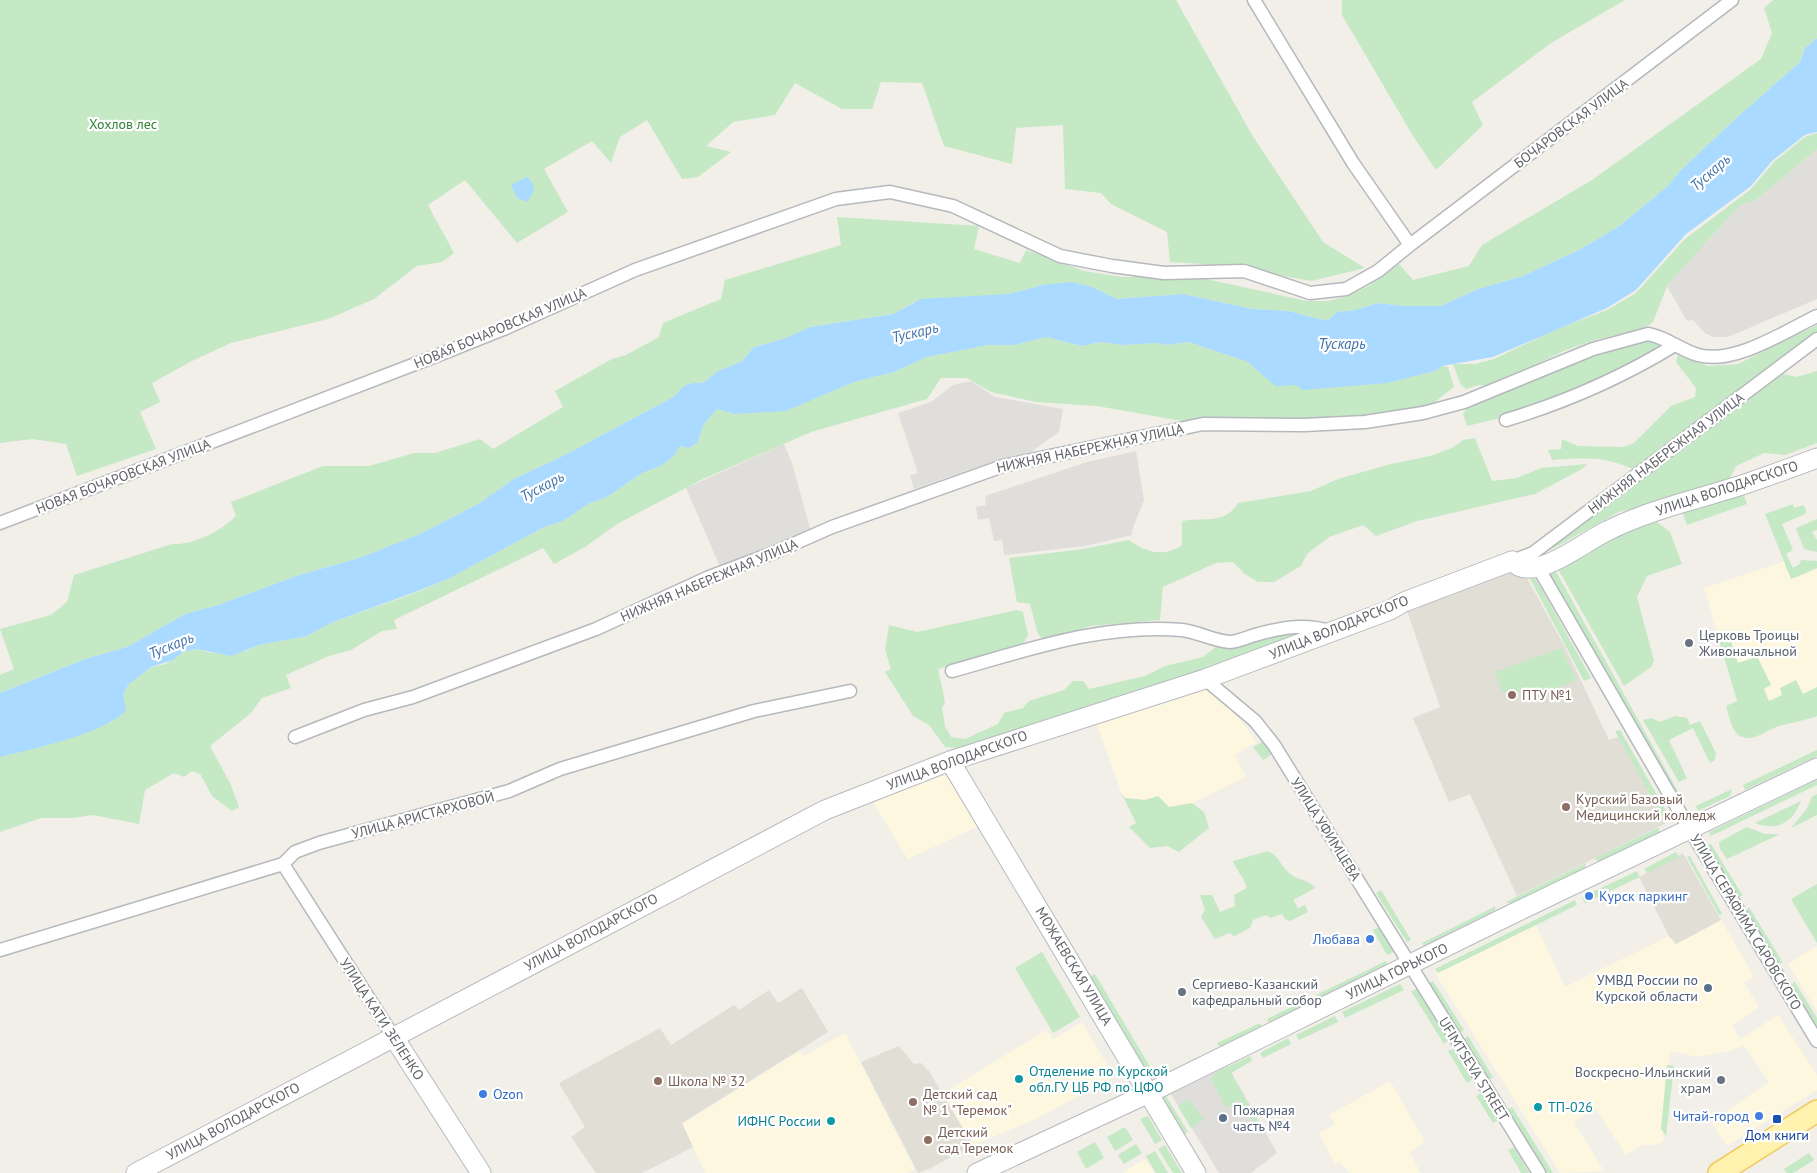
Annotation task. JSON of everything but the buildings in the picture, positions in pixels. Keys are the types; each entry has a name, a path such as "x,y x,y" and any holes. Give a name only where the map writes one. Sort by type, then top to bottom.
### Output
{"main road":[{"path":"1719,1173 1817,1111"}],"street":[{"path":"1254,0 1353,163 1410,245"},
{"name":"БОЧАРОВСКАЯ УЛИЦА","path":"1006,230 1060,256 1112,266 1164,273 1244,271 1310,294 1346,289 1378,271 1732,0"},
{"name":"НОВАЯ БОЧАРОВСКАЯ УЛИЦА","path":"0,523 436,356 506,328 635,270 836,199 890,192 953,206 1006,230"},
{"name":"НИЖНЯЯ НАБЕРЕЖНАЯ УЛИЦА","path":"295,737 364,710 423,694 587,633 709,577 773,554 832,527 1003,466 1203,424 1304,426 1364,422 1423,414 1464,402 1593,349 1648,334 1657,336 1696,355 1722,357 1739,353 1817,316"},
{"name":"НИЖНЯЯ НАБЕРЕЖНАЯ УЛИЦА","path":"1512,561 1533,553 1817,339"},
{"path":"1506,420 1526,415 1590,391 1674,345"},
{"name":"УЛИЦА ВОЛОДАРСКОГО","path":"1539,569 1615,528 1676,504 1746,484 1817,458"},
{"path":"1512,561 1522,567 1539,569"},
{"name":"УЛИЦА ВОЛОДАРСКОГО","path":"136,1173 825,810 950,760 1205,679 1333,632 1390,610 1404,602 1512,561"},
{"name":"УЛИЦА СЕРАФИМА САРОВСКОГО","path":"1539,569 1689,828 1817,1041"},
{"path":"952,670 1082,636 1125,630 1182,630 1231,642 1300,626 1316,626 1333,632"},
{"name":"УЛИЦА УФИМЦЕВА","path":"1205,679 1255,721 1274,745 1411,964"},
{"name":"УЛИЦА АРИСТАРХОВОЙ","path":"0,950 283,864 295,852 319,843 509,791 560,769 754,711 850,691"},
{"name":"МОЖАЕВСКАЯ УЛИЦА","path":"950,760 1196,1173"},
{"name":"УЛИЦА ГОРЬКОГО","path":"978,1173 1149,1093 1689,828 1817,768"},
{"name":"УЛИЦА КАТИ ЗЕЛЕНКО","path":"283,864 481,1173"},
{"name":"UFIMTSEVA STREET","path":"1411,964 1539,1173"}],"shaded area":[{"path":"1817,149 1817,299 1728,337 1714,337 1706,334 1693,320 1687,321 1667,286 1739,206 1757,199"},
{"path":"971,381 995,397 1063,409 1059,432 1031,452 989,463 914,489 910,475 918,473 898,413 931,402 953,385"},
{"path":"784,444 792,463 811,532 779,543 779,546 721,569 686,488"},
{"path":"1136,451 1144,500 1132,530 1132,535 1085,546 1004,555 1002,540 994,541 989,518 978,520 976,507 986,505 985,496 1087,462"},
{"path":"1789,560 1796,578 1817,569 1817,689 1801,697 1731,720 1726,706 1737,701 1704,588"},
{"name":"ПТУ №1","path":"1522,569 1565,647 1609,740 1621,736 1665,824 1517,896 1470,794 1449,802 1413,718 1440,707 1406,608"},
{"path":"1199,672 1246,727 1256,742 1235,755 1246,777 1192,803 1169,807 1158,796 1145,800 1125,798 1121,792 1091,708"},
{"path":"946,766 981,825 908,859 869,796"},
{"path":"1683,853 1721,920 1676,944 1669,936 1639,877"},
{"path":"1721,920 1754,976 1744,983 1759,1007 1732,1026 1741,1039 1778,1015 1817,1075 1817,1090 1727,1146 1711,1122 1769,1082 1744,1046 1726,1052 1697,1057 1670,1051 1663,1141 1655,1145 1643,1145 1626,1155 1595,1108 1574,1122 1604,1171 1560,1173 1435,973 1535,923 1565,987 1669,936 1676,944"},
{"path":"1817,946 1817,1011 1788,964"},
{"name":"Школа № 32","path":"802,988 828,1032 682,1123 693,1147 642,1173 596,1173 571,1137 585,1127 559,1083 660,1028 671,1045 734,1005 739,1010 769,990 778,1003"},
{"path":"1082,1022 1114,1077 1036,1119 973,1145 942,1094 1046,1030 1053,1039"},
{"path":"845,1033 915,1169 907,1173 705,1173 682,1124 800,1051 803,1056"},
{"name":"Детский сад № 1 \"Теремок\"","path":"899,1046 914,1064 921,1063 929,1071 973,1145 918,1173 861,1062"},
{"name":"Пожарная часть №4","path":"1228,1066 1277,1153 1251,1173 1219,1173 1171,1094"},
{"path":"1390,1081 1425,1142 1409,1152 1421,1173 1350,1173 1340,1162 1335,1164 1319,1133 1335,1124 1329,1115"},
{"path":"1145,1159 1154,1173 1123,1173 1127,1170"}],"green space":[{"name":"Хохлов лес","path":"0,0 1176,0 1252,135 1323,242 1365,268 1312,281 1220,265 1170,262 1167,232 1111,204 1101,193 1065,189 1063,125 1016,128 1012,164 944,146 922,83 881,82 872,109 842,109 795,83 775,115 733,122 706,146 731,152 698,177 682,179 647,120 620,137 611,163 592,141 544,169 568,212 517,243 465,180 428,205 454,253 442,262 417,266 374,299 328,319 231,343 190,362 152,383 160,402 140,412 156,449 77,476 66,444 33,439 0,443"},
{"path":"1342,0 1625,0 1551,43 1472,102 1483,125 1436,170 1413,136 1342,15"},
{"path":"1773,0 1817,0 1817,38 1805,48 1800,62 1733,121 1680,171 1668,186 1618,227 1579,250 1523,276 1478,289 1441,306 1404,306 1378,303 1355,310 1337,312 1328,320 1289,311 1253,309 1183,294 1117,299 1092,287 1043,285 1008,294 914,302 893,314 810,327 783,339 754,347 741,362 718,371 703,383 686,385 675,396 567,454 512,480 480,503 420,534 359,558 299,575 218,605 185,614 127,647 85,659 0,693 0,675 14,669 0,629 51,615 67,602 74,575 172,544 198,540 223,527 236,516 231,502 323,466 369,466 414,453 435,453 480,439 493,449 563,407 555,391 612,359 626,355 659,337 663,323 721,299 725,280 841,245 837,217 979,226 974,249 1020,263 1026,250 1084,271 1122,277 1197,277 1307,301 1328,301 1348,296 1368,286 1399,264 1413,280 1469,266 1482,245 1592,180 1761,59 1772,33 1764,8"},
{"path":"1817,133 1817,149 1757,199 1739,206 1667,286 1653,322 1644,328 1595,340 1566,350 1491,386 1479,385 1466,389 1461,385 1453,364 1475,364 1494,359 1555,330 1607,310 1636,293 1685,239 1750,190 1775,161 1805,137"},
{"path":"1817,325 1817,333 1635,470 1604,460 1574,458 1552,460 1548,450 1561,449 1562,439 1578,446 1623,447 1634,443 1671,406 1695,397 1696,388 1676,362 1678,355 1708,366 1738,364"},
{"path":"1046,337 1082,346 1101,342 1122,345 1159,343 1166,345 1189,342 1248,362 1275,385 1435,371 1442,366 1448,367 1454,387 1431,405 1418,409 1310,421 1213,417 1182,421 1097,406 1036,402 991,392 967,378 941,378 927,399 811,432 701,480 617,524 585,547 554,564 543,548 394,620 397,629 382,631 351,650 329,656 286,675 291,688 262,698 251,713 210,746 231,785 239,807 232,811 212,796 201,775 192,771 184,777 174,773 145,790 139,824 93,815 73,818 41,818 0,832 0,757 68,738 112,722 128,685 151,667 166,664 183,652 196,649 211,653 246,651 259,645 307,636 333,622 418,592 450,578 542,528 563,521 588,504 607,497 642,473 661,466 674,456 679,446 689,448 697,443 704,424 717,409 734,414 801,404 854,382 894,372 927,357 988,345 1014,345"},
{"path":"1653,340 1660,343 1661,348 1617,373 1517,414 1467,426 1463,414 1468,406 1593,353"},
{"path":"1817,371 1817,443 1785,455 1764,453 1736,466 1729,480 1656,505 1619,512 1539,556 1783,374 1797,377"},
{"path":"1475,438 1492,481 1517,478 1541,468 1587,464 1582,469 1535,494 1417,521 1376,536 1363,525 1329,537 1307,554 1301,566 1274,582 1258,582 1245,574 1233,562 1216,563 1163,587 1160,620 1091,626 1044,640 1038,634 1030,604 1017,602 1009,558 1083,549 1129,540 1141,548 1155,552 1169,551 1182,545 1182,521 1213,519 1227,515 1238,503 1311,491 1338,479 1391,464 1430,456 1452,448 1463,440"},
{"path":"1742,490 1747,504 1687,525 1681,509"},
{"path":"1793,504 1794,508 1804,505 1806,511 1805,514 1782,524 1793,550 1786,554 1793,568 1800,564 1801,560 1817,561 1817,568 1791,579 1765,514"},
{"path":"1817,519 1817,530 1812,532 1817,540 1817,552 1804,549 1796,528"},
{"path":"1657,522 1670,532 1682,564 1647,576 1637,597 1654,661 1651,667 1624,686 1558,569 1591,553 1596,543"},
{"path":"1554,568 1685,804 1681,806 1548,572"},
{"path":"1527,573 1534,577 1540,586 1591,678 1584,681"},
{"path":"1017,610 1023,612 1028,635 1023,644 938,669 945,702 942,708 945,726 951,737 965,739 998,724 1004,713 1023,708 1029,701 1064,690 1073,681 1083,681 1089,689 1145,676 1165,666 1203,657 1221,643 1269,635 1314,631 1208,670 970,749 945,747 929,725 913,716 885,672 891,669 885,650 889,625 917,632"},
{"path":"1729,635 1738,663 1758,658 1771,685 1764,689 1769,701 1782,695 1780,688 1796,680 1803,694 1817,687 1817,716 1779,726 1751,738 1739,735 1731,724 1726,706 1737,701 1719,640"},
{"path":"1561,648 1577,680 1546,693 1525,690 1509,695 1502,691 1495,672"},
{"path":"1675,716 1687,718 1690,725 1700,721 1716,753 1715,760 1710,763 1693,728 1669,740 1687,778 1679,782 1643,720 1651,718 1660,722"},
{"path":"1620,730 1669,816 1664,820 1615,731"},
{"path":"1264,741 1274,753 1263,760 1253,747"},
{"path":"1817,750 1817,756 1745,790 1743,785"},
{"path":"1817,780 1817,785 1711,836 1709,832"},
{"path":"1732,789 1730,796 1698,811 1696,806"},
{"path":"1121,792 1125,798 1145,800 1158,796 1169,807 1192,803 1204,812 1209,828 1179,852 1167,846 1150,848 1129,827 1136,823"},
{"path":"1817,794 1817,815 1791,828 1806,810 1812,797"},
{"path":"1801,801 1794,815 1777,826 1763,826 1755,823"},
{"path":"1747,827 1765,834 1780,834 1727,859 1720,849 1719,842"},
{"path":"1658,828 1661,834 1603,862 1598,862 1595,858"},
{"path":"1711,844 1743,896 1737,897 1706,846"},
{"path":"1268,851 1274,855 1291,875 1309,883 1315,888 1293,900 1298,908 1305,905 1308,912 1290,921 1286,920 1282,914 1271,918 1266,915 1253,920 1250,928 1234,936 1229,933 1215,939 1201,917 1205,910 1200,895 1212,895 1220,912 1235,906 1234,895 1247,888 1233,861"},
{"path":"1676,852 1679,857 1647,873 1644,869"},
{"path":"1690,856 1722,914 1719,915 1687,857"},
{"path":"1586,863 1584,871 1513,905 1506,902"},
{"path":"1637,871 1640,877 1585,903 1582,897"},
{"path":"1817,884 1817,943 1791,899"},
{"path":"1381,890 1411,940 1407,942 1376,893"},
{"path":"1575,900 1577,905 1438,973 1435,969"},
{"path":"1496,906 1494,913 1424,946 1422,943"},
{"path":"1749,907 1783,963 1778,963 1746,912"},
{"path":"1379,927 1394,952 1387,955 1373,930"},
{"path":"1042,952 1080,1017 1053,1033 1015,968"},
{"path":"1386,961 1390,968 1270,1026 1267,1019"},
{"path":"1095,974 1152,1070 1147,1072 1089,977"},
{"path":"1433,981 1464,1030 1459,1033 1428,985"},
{"path":"1794,981 1817,1018 1817,1028 1792,986"},
{"path":"1400,984 1404,990 1345,1018 1342,1012"},
{"path":"1417,989 1448,1041 1444,1044 1411,991"},
{"path":"1335,1016 1338,1022 1299,1040 1296,1035"},
{"path":"1260,1023 1263,1029 1221,1050 1217,1043"},
{"path":"1468,1036 1493,1077 1488,1080 1462,1040"},
{"path":"1288,1038 1291,1044 1263,1058 1260,1053"},
{"path":"1453,1049 1472,1080 1467,1083 1448,1051"},
{"path":"1250,1056 1252,1061 1231,1073 1263,1131 1260,1133 1239,1100 1226,1108 1211,1079 1215,1073"},
{"path":"1667,1065 1674,1066 1666,1136 1661,1129"},
{"path":"1481,1093 1497,1121 1493,1123 1476,1096"},
{"path":"1166,1096 1188,1132 1183,1135 1164,1103 1163,1098"},
{"path":"1190,1099 1204,1120 1191,1128 1178,1106"},
{"path":"1512,1107 1553,1173 1546,1173 1506,1110"},
{"path":"1148,1116 1162,1140 1155,1144 1140,1119"},
{"path":"1125,1127 1133,1140 1115,1151 1107,1137"},
{"path":"1095,1142 1104,1158 1086,1169 1077,1152"},
{"path":"1136,1144 1142,1153 1124,1164 1118,1155"},
{"path":"1165,1145 1182,1173 1173,1173 1158,1149"},
{"path":"1515,1148 1529,1173 1521,1173 1508,1150"},
{"path":"1155,1151 1168,1173 1156,1173 1146,1156"},
{"path":"1809,1153 1814,1160 1793,1173 1787,1173 1784,1169"}],"water":[{"name":"Тускарь","path":"1817,38 1817,132 1805,135 1772,161 1751,186 1686,234 1636,290 1607,308 1493,357 1442,366 1435,371 1387,383 1303,390 1296,385 1275,386 1248,362 1189,342 1166,345 1159,343 1122,345 1101,342 1082,346 1046,337 1014,345 988,345 927,357 894,372 854,382 786,411 734,414 717,409 704,424 697,443 689,448 680,446 674,456 661,466 642,473 607,497 588,504 563,521 542,528 450,578 333,622 307,636 259,645 231,656 196,649 183,652 173,660 151,667 128,685 123,696 126,711 115,719 84,734 66,740 0,757 0,693 85,659 127,647 185,614 218,605 299,575 359,558 420,534 480,503 512,480 567,454 675,396 686,385 703,383 718,371 741,362 754,347 783,339 810,327 893,314 921,299 1008,294 1043,285 1071,282 1092,287 1117,299 1183,294 1253,309 1289,311 1328,320 1337,312 1355,310 1378,303 1404,306 1441,306 1478,289 1523,276 1579,250 1618,227 1668,186 1680,171 1733,121 1800,62 1805,48"},
{"path":"527,177 532,182 534,191 527,202 517,198 511,185"}],"place":[{"name":"Церковь Троицы Живоначальной","path":"1689,643"},
{"name":"ПТУ №1","path":"1512,695"},
{"name":"Курский Базовый Медицинский колледж","path":"1566,807"},
{"name":"Курск паркинг","path":"1589,896"},
{"name":"Любава","path":"1370,939"},
{"name":"УМВД России по Курской области","path":"1708,988"},
{"name":"Сергиево-Казанский кафедральный собор","path":"1182,992"},
{"name":"Отделение по Курской обл.ГУ ЦБ РФ по ЦФО","path":"1019,1079"},
{"name":"Воскресно-Ильинский храм","path":"1721,1080"},
{"name":"Школа № 32","path":"658,1081"},
{"name":"Ozon","path":"483,1094"},
{"name":"Детский сад № 1 \"Теремок\"","path":"913,1102"},
{"name":"ТП-026","path":"1538,1107"},
{"name":"Читай-город","path":"1759,1116"},
{"name":"Пожарная часть №4","path":"1223,1118"},
{"name":"Дом книги","path":"1777,1119"},
{"name":"ИФНС России","path":"831,1121"},
{"name":"Детский сад Теремок","path":"928,1140"}]}
